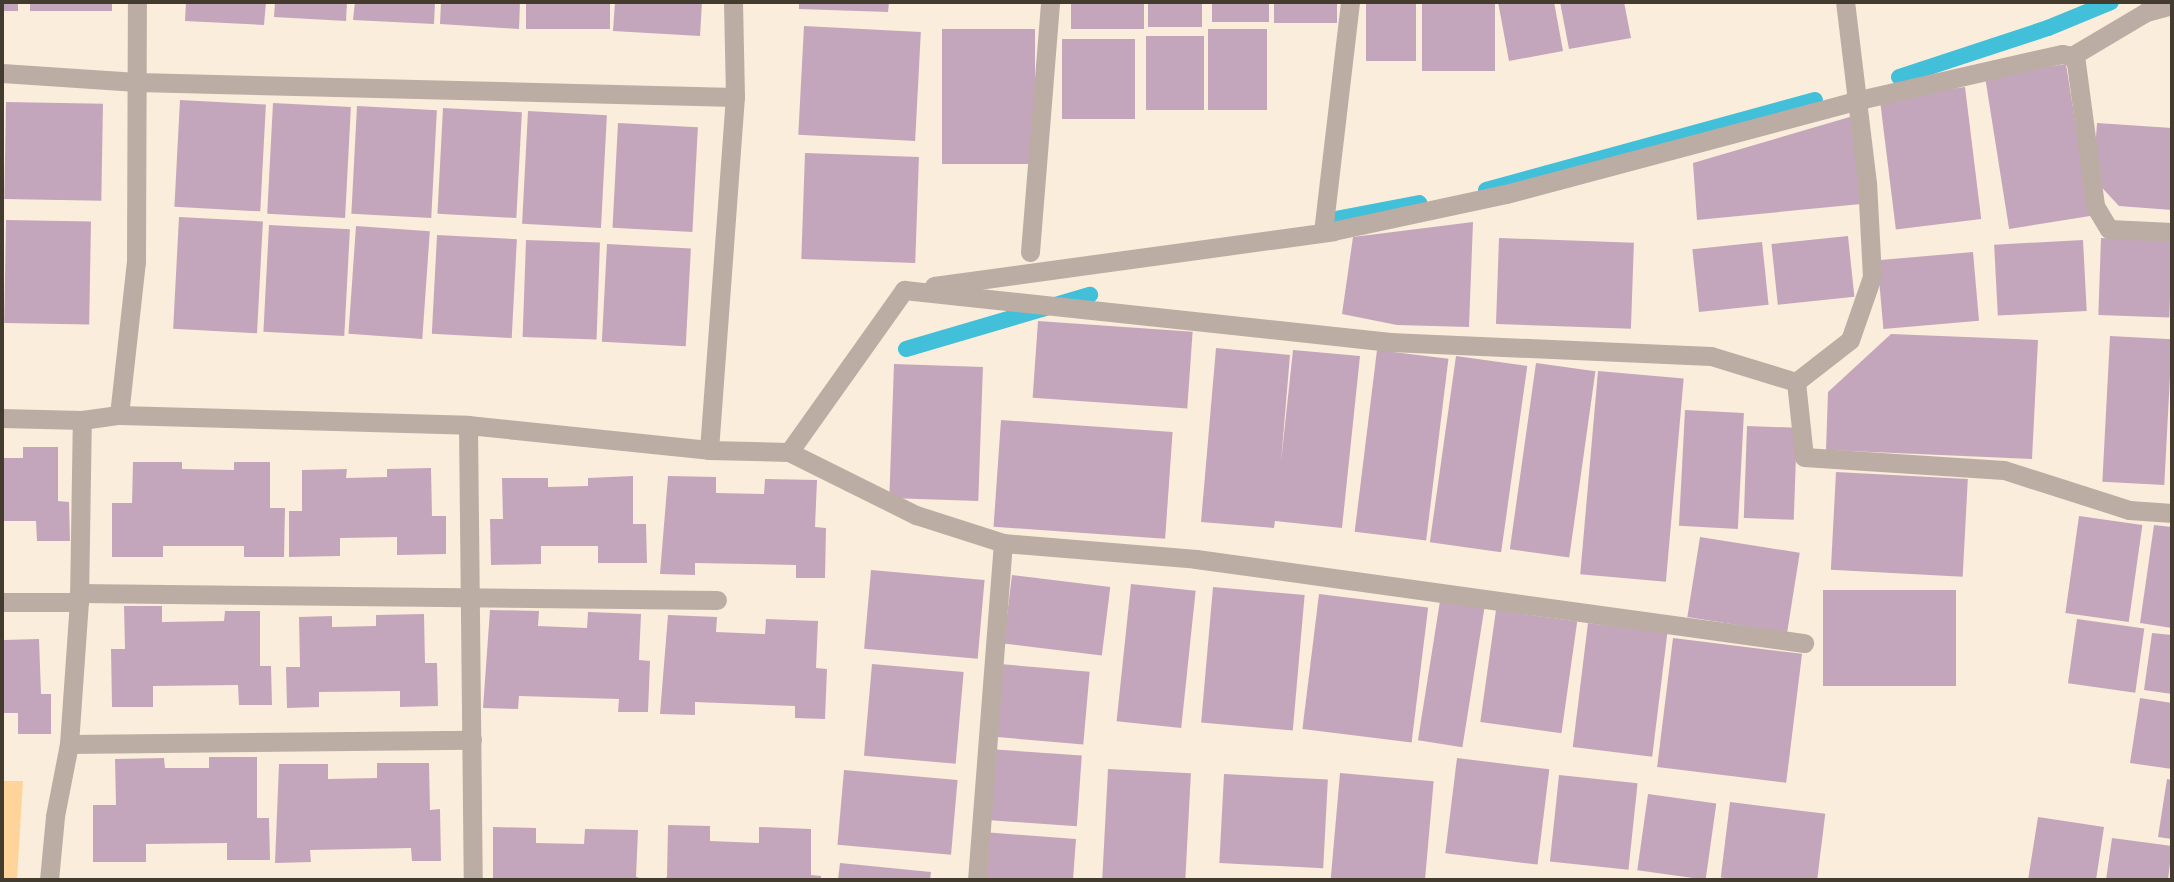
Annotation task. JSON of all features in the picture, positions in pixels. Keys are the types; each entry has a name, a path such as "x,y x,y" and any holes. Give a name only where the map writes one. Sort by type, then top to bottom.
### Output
{"street":[{"path":"119,415 136,262 137,2"},
{"path":"709,450 734,97 733,2"},
{"path":"1030,252 1050,2"},
{"path":"1323,232 1350,2"},
{"path":"1796,383 1850,340 1872,277 1859,100 1846,2"},
{"path":"789,452 904,290 1323,232 1506,194 1859,100 2062,54 2072,56 2146,12 2172,5"},
{"path":"2072,56 2084,112 2095,205 2109,229 2172,232"},
{"path":"2,73 137,82 734,97"},
{"path":"904,290 1390,342 1711,356 1796,383"},
{"path":"1796,383 1804,457 2004,470 2129,510 2172,513"},
{"path":"2,418 82,420 119,415 468,425 709,450 789,452 916,515 1003,543 1196,559 1804,643"},
{"path":"49,880 69,744 79,598 82,420"},
{"path":"468,425 472,880"},
{"path":"976,880 1003,543"},
{"path":"2,602 79,598 717,600"},
{"path":"69,744 472,740"}],"shaded area":[{"path":"2,781 23,781 17,880 2,880"}],"building":[{"path":"2,2 18,2 18,11 2,11"},
{"path":"30,2 112,2 112,11 30,11"},
{"path":"186,2 266,2 264,25 185,21"},
{"path":"275,2 347,2 346,21 274,17"},
{"path":"355,2 435,2 434,24 353,20"},
{"path":"441,2 520,2 519,29 440,24"},
{"path":"526,2 610,2 610,29 526,29"},
{"path":"615,2 702,2 700,36 613,31"},
{"path":"799,2 889,2 888,12 799,9"},
{"path":"1071,2 1144,2 1144,29 1071,29"},
{"path":"1148,2 1202,2 1202,27 1148,27"},
{"path":"1212,2 1269,2 1269,22 1212,22"},
{"path":"1274,2 1337,2 1337,23 1274,23"},
{"path":"1366,2 1416,2 1416,61 1366,61"},
{"path":"1422,2 1495,2 1495,71 1422,71"},
{"path":"1498,2 1554,2 1563,51 1509,61"},
{"path":"1560,2 1624,2 1631,38 1569,49"},
{"path":"804,26 921,32 915,141 798,135"},
{"path":"942,29 1035,29 1035,164 942,164"},
{"path":"1208,29 1267,29 1267,110 1208,110"},
{"path":"1146,36 1204,36 1204,110 1146,110"},
{"path":"1062,39 1135,39 1135,119 1062,119"},
{"path":"2066,64 2090,216 2009,229 1985,77"},
{"path":"1965,87 1981,219 1896,229 1880,97"},
{"path":"180,100 266,105 260,211 174,207"},
{"path":"6,102 103,104 101,201 4,199"},
{"path":"273,103 351,107 345,218 267,214"},
{"path":"357,106 437,110 431,218 351,214"},
{"path":"443,108 522,112 516,218 437,214"},
{"path":"528,111 607,115 601,228 522,224"},
{"path":"1853,116 1861,204 1697,220 1693,163"},
{"path":"618,123 698,127 692,232 613,228"},
{"path":"2097,123 2172,128 2172,210 2119,206 2093,178"},
{"path":"805,153 919,157 915,263 801,259"},
{"path":"179,217 263,221 257,333 173,329"},
{"path":"6,220 91,221 89,324 4,323"},
{"path":"1473,222 1469,327 1397,325 1342,314 1353,237"},
{"path":"269,225 350,229 344,336 263,332"},
{"path":"356,226 430,231 422,339 348,334"},
{"path":"437,235 517,239 512,338 432,334"},
{"path":"1848,236 1854,297 1778,305 1771,244"},
{"path":"1499,238 1634,243 1631,329 1496,324"},
{"path":"2101,238 2172,240 2169,317 2098,315"},
{"path":"526,240 600,243 597,340 523,337"},
{"path":"2083,240 2087,311 1998,316 1994,245"},
{"path":"1762,242 1769,305 1699,312 1692,249"},
{"path":"607,244 691,248 686,346 602,342"},
{"path":"1973,252 1979,321 1883,329 1877,260"},
{"path":"1038,321 1193,332 1187,409 1033,398"},
{"path":"1891,334 2038,340 2032,459 1826,450 1828,392"},
{"path":"2110,336 2172,339 2164,485 2102,482"},
{"path":"1216,348 1290,355 1281,462 1293,350 1360,356 1342,528 1275,521 1274,528 1201,522"},
{"path":"1377,350 1448,359 1426,540 1355,532"},
{"path":"1456,356 1527,366 1501,552 1430,542"},
{"path":"1536,363 1595,371 1569,558 1510,549"},
{"path":"894,364 983,367 978,501 889,498"},
{"path":"1598,371 1684,378 1666,582 1580,574"},
{"path":"1685,410 1744,413 1738,529 1679,526"},
{"path":"1001,420 1173,432 1165,539 994,527"},
{"path":"1747,426 1797,428 1794,520 1744,518"},
{"path":"23,447 58,447 58,501 69,502 70,541 37,541 36,521 2,521 2,458 23,458"},
{"path":"133,462 182,462 182,469 234,470 234,462 270,462 270,508 285,508 284,557 244,557 244,546 163,546 163,557 112,557 112,503 132,503"},
{"path":"431,468 432,516 446,516 446,554 397,555 397,537 340,538 340,556 289,557 289,511 302,511 302,470 347,469 346,478 387,477 387,469"},
{"path":"1836,472 1968,479 1963,577 1831,570"},
{"path":"633,476 633,524 646,524 647,563 598,563 598,546 541,546 541,564 491,565 490,519 503,519 502,478 548,478 548,487 588,486 588,478"},
{"path":"668,476 716,477 716,493 764,494 765,479 817,480 815,527 826,528 825,578 796,578 796,565 695,563 695,575 660,574"},
{"path":"2079,516 2142,525 2129,622 2065,613"},
{"path":"2154,525 2172,527 2172,628 2140,623"},
{"path":"1700,537 1800,553 1787,633 1687,617"},
{"path":"871,570 985,580 978,659 864,649"},
{"path":"1012,575 1110,587 1102,656 1004,643"},
{"path":"1131,584 1196,591 1181,728 1117,721"},
{"path":"1213,587 1305,595 1293,731 1201,722"},
{"path":"1823,590 1956,590 1956,686 1823,686"},
{"path":"1319,594 1428,607 1412,742 1302,729"},
{"path":"1440,601 1484,608 1462,747 1418,740"},
{"path":"124,606 162,606 162,622 224,621 225,611 260,611 260,666 271,666 272,705 239,705 238,685 153,686 153,707 112,707 111,649 125,649"},
{"path":"490,610 539,611 538,626 587,628 588,612 641,614 639,660 650,661 648,712 618,712 619,699 519,696 518,709 483,708"},
{"path":"1496,610 1577,621 1561,733 1480,722"},
{"path":"424,614 425,663 437,663 438,706 400,707 400,691 319,692 319,707 287,708 286,667 300,667 299,617 332,616 332,627 376,626 376,615"},
{"path":"668,615 717,617 716,632 765,634 766,619 818,621 816,668 827,669 825,719 795,718 795,706 695,702 695,715 660,714"},
{"path":"2077,619 2144,628 2135,693 2068,683"},
{"path":"1588,623 1667,633 1652,757 1573,747"},
{"path":"2152,633 2172,635 2172,694 2144,690"},
{"path":"1673,638 1802,654 1786,783 1657,767"},
{"path":"39,639 41,694 51,694 51,734 18,734 18,713 2,713 4,640"},
{"path":"872,664 964,672 956,764 864,756"},
{"path":"1000,664 1090,672 1083,745 994,737"},
{"path":"2140,698 2172,703 2172,769 2130,763"},
{"path":"989,749 1082,755 1077,826 984,820"},
{"path":"209,757 257,757 257,818 269,818 270,860 227,860 227,843 146,844 146,862 93,862 93,805 116,805 115,759 164,758 165,768 209,768"},
{"path":"1457,758 1549,769 1538,865 1445,853"},
{"path":"377,763 429,763 430,810 440,809 441,861 412,861 411,848 310,850 311,862 275,863 279,764 328,764 328,779 377,778"},
{"path":"1108,769 1191,773 1185,880 1102,880"},
{"path":"844,770 958,780 951,855 837,845"},
{"path":"1340,773 1434,781 1425,880 1331,880"},
{"path":"1224,774 1328,779 1323,868 1219,863"},
{"path":"1559,775 1638,783 1628,870 1550,862"},
{"path":"2167,779 2172,780 2172,839 2158,837"},
{"path":"1648,794 1716,804 1706,880 1637,870"},
{"path":"1730,802 1825,814 1817,880 1721,877"},
{"path":"2038,817 2104,827 2096,880 2028,880"},
{"path":"668,825 710,826 710,841 759,843 759,827 811,829 811,875 821,876 821,880 662,880 667,877"},
{"path":"493,827 536,828 536,843 584,844 585,829 638,830 636,877 647,880 493,880"},
{"path":"983,832 1076,839 1073,880 979,880"},
{"path":"2112,838 2172,846 2168,880 2106,880"},
{"path":"840,863 931,872 930,880 838,880"}],"waterway":[{"path":"1899,77 2048,28 2111,2"},
{"path":"1486,190 1815,100"},
{"path":"1325,221 1419,203"},
{"path":"906,349 1090,295"}]}
